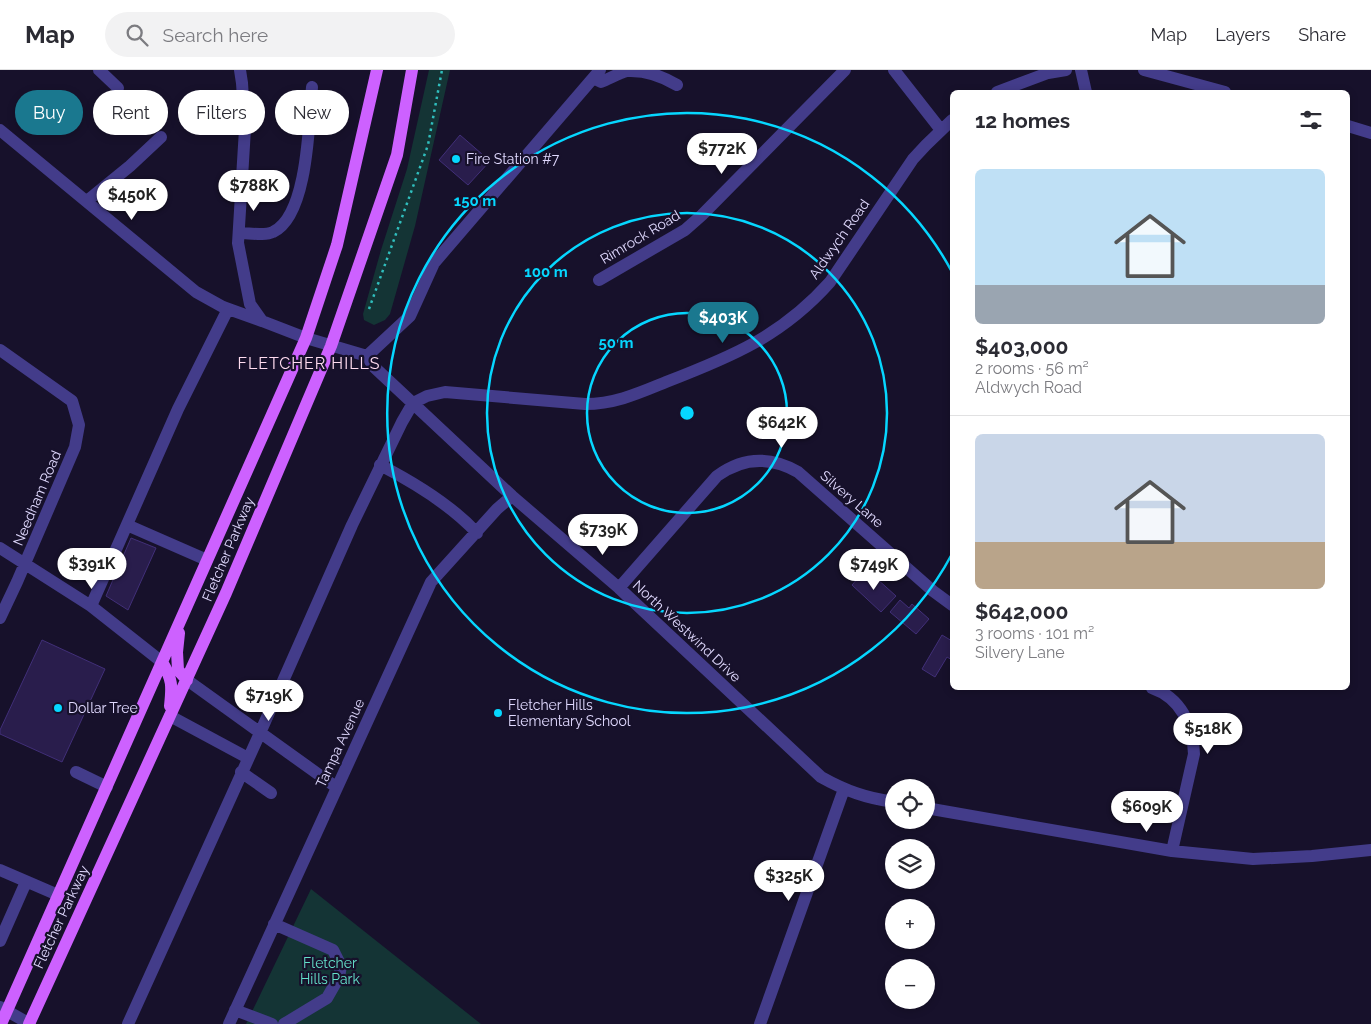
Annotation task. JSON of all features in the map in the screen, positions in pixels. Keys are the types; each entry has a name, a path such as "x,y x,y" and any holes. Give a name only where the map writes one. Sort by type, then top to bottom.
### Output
{"main road":[{"name":"Fletcher Parkway","path":"1,1024 4,1009 107,787 306,338 337,245 377,70"},
{"name":"Fletcher Parkway","path":"29,1024 226,593 331,346 397,155 412,70"},
{"path":"181,619 177,652 178,670 186,680"},
{"path":"162,662 172,684 170,716"}],"street":[{"path":"99,70 118,88"},
{"path":"240,70 245,129 238,243 250,304 262,321"},
{"name":"Rimrock Road","path":"598,280 685,230 845,70"},
{"path":"894,70 941,130"},
{"path":"1002,90 1048,73 1066,70"},
{"path":"1081,70 1086,90"},
{"path":"1144,70 1218,90"},
{"path":"0,130 196,292 228,309 306,338 367,356 410,316 434,263 597,74 601,82 627,71 641,71 661,75 677,85"},
{"path":"239,233 272,233 284,225 294,210 302,185 312,87"},
{"name":"Aldwych Road","path":"413,402 427,396 445,392 585,404 606,403 628,398 718,362 773,333 797,315 819,294 835,274 902,174 926,145 950,122"},
{"path":"1350,127 1371,133"},
{"path":"87,201 162,137"},
{"path":"91,606 178,410 228,309"},
{"name":"Needham Road","path":"0,350 72,401 79,425 75,447 25,565 0,618"},
{"name":"North Westwind Drive","path":"367,356 373,366 512,496 619,588 822,777 844,790 869,798 885,801"},
{"path":"128,1024 352,525 380,465 413,402"},
{"name":"Silvery Lane","path":"619,588 717,476 740,463 764,460 782,464 798,472 950,603"},
{"path":"380,465 417,484 477,533"},
{"name":"Tampa Avenue","path":"229,1024 431,582 497,509 512,496"},
{"path":"127,525 207,560"},
{"path":"0,548 91,606 162,662"},
{"path":"186,680 336,787"},
{"path":"1156,690 1168,696 1182,711 1194,742 1194,754 1172,851"},
{"path":"170,716 248,758"},
{"path":"76,772 107,787"},
{"path":"241,772 271,793"},
{"path":"760,1024 844,790"},
{"path":"935,810 1172,851 1253,859 1371,850"},
{"path":"0,870 58,895"},
{"path":"0,941 26,882"},
{"path":"274,924 333,950 341,966 339,977 327,998 284,1024"},
{"path":"4,1009 29,1024"},
{"path":"235,1010 272,1024"}],"path":[{"path":"369,309 428,145 442,70"}],"green space":[{"path":"429,70 450,70 415,226 390,314 385,320 374,325 364,320 363,314 407,169"},
{"name":"Fletcher Hills Park","path":"311,889 481,1024 246,1024"}],"building":[{"name":"Fire Station #7","path":"460,135 490,161 468,185 439,160"},
{"path":"131,538 156,548 128,610 106,596"},
{"path":"866,569 896,596 881,612 852,585"},
{"path":"900,600 909,608 912,604 929,619 916,634 890,612"},
{"path":"942,635 950,640 950,659 947,657 935,677 922,669"},
{"path":"42,640 105,669 62,762 0,734 0,730"}],"place":[{"name":"Fire Station #7","path":"456,159"},
{"name":"Dollar Tree","path":"58,708"},
{"name":"Fletcher Hills Elementary School","path":"498,713"}],"district":[{"name":"FLETCHER HILLS","path":"309,363"}]}
